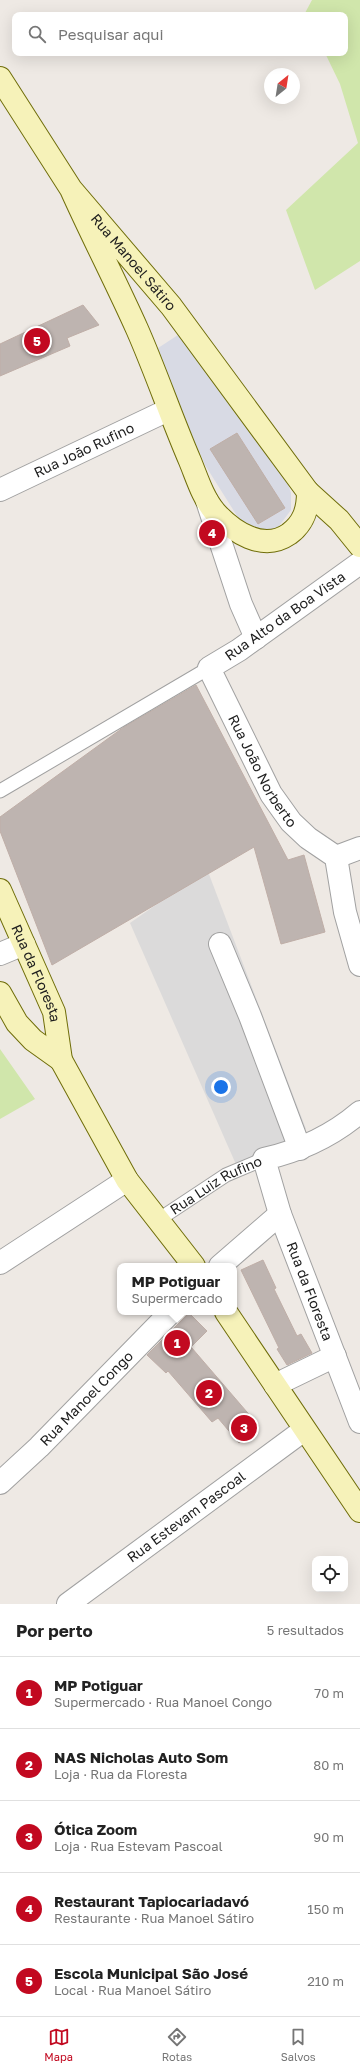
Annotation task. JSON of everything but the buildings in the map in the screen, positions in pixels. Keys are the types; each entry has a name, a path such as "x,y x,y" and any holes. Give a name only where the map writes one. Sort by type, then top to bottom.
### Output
{"main road":[{"path":"2,85 71,189"},
{"name":"Rua Manoel Sátiro","path":"71,189 171,306 308,492 308,508 302,520 289,534 274,540 259,540 246,536 231,527 207,500 168,410 137,329 71,189"},
{"path":"308,492 339,520 360,546"},
{"name":"Rua da Floresta","path":"0,890 54,1012 61,1060 127,1180 192,1263"},
{"name":"Rua da Floresta","path":"0,993 17,1023 33,1040 61,1060"},
{"path":"228,1315 360,1511"}],"street":[{"name":"Rua João Rufino","path":"0,490 168,410"},
{"name":"Rua Manoel Sátiro","path":"207,500 241,604 256,638"},
{"name":"Rua Alto da Boa Vista","path":"210,668 256,638 360,563"},
{"name":"Rua João Norberto","path":"210,668 271,794 291,822 308,838 336,857"},
{"path":"360,848 336,857 345,912 360,965"},
{"path":"0,954 24,944"},
{"path":"220,944 250,1016 300,1149"},
{"name":"Rua Luiz Rufino","path":"264,1159 300,1149 331,1134 360,1112"},
{"name":"Rua da Floresta","path":"264,1159 280,1214 360,1422"},
{"path":"0,1262 127,1180"},
{"path":"223,1263 280,1214"},
{"name":"Rua Manoel Congo","path":"0,1483 39,1447 168,1315"},
{"path":"274,1385 335,1356"},
{"name":"Rua Estevam Pascoal","path":"68,1604 304,1430"}],"lane":[{"path":"0,791 210,668"},
{"name":"Rua Luiz Rufino","path":"158,1220 226,1175 264,1159"}],"shaded area":[{"path":"178,335 286,478 291,493 291,510 279,526 271,531 262,532 244,527 205,465 155,350","holes":["237,433 284,508 259,524 211,449"]},
{"path":"207,869 306,1129 238,1169 130,923"}],"green space":[{"path":"312,0 360,0 360,261 315,290 286,210 358,143 340,84 326,56 348,56 348,12 306,12"},
{"path":"0,1049 35,1099 0,1119"}],"place":[{"name":"Escola Municipal São José","path":"37,341"},
{"name":"Restaurant Tapiocariadavó","path":"212,533"},
{"name":"MP Potiguar","path":"177,1343"},
{"name":"NAS Nicholas Auto Som","path":"209,1393"},
{"name":"Ótica Zoom","path":"244,1428"}]}
